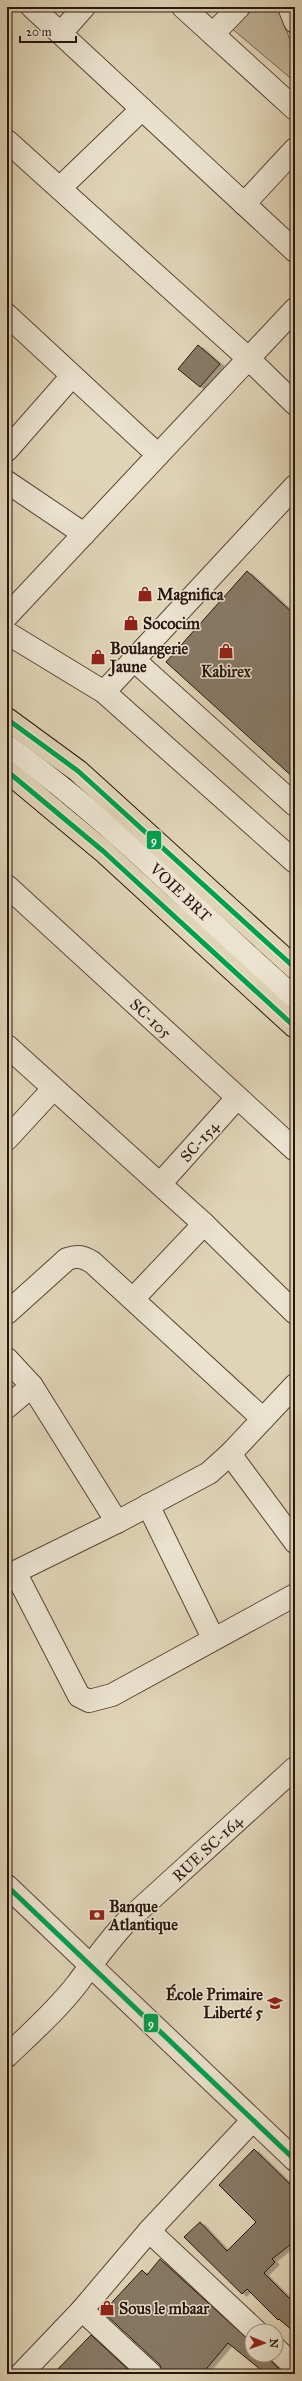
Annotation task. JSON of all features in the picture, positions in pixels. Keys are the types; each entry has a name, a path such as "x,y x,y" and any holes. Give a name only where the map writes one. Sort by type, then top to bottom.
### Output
{"main road":[{"path":"7,719 78,771 295,968"},
{"path":"7,771 103,851 295,1027"}],"street":[{"path":"32,7 295,251"},
{"path":"61,33 84,7"},
{"path":"183,7 295,109"},
{"path":"213,34 239,7"},
{"path":"289,7 295,22"},
{"path":"61,187 142,109"},
{"path":"7,141 61,187 249,359 295,404"},
{"path":"244,204 295,149"},
{"path":"7,616 295,309"},
{"path":"7,315 158,455"},
{"path":"7,450 72,376"},
{"path":"7,482 84,534"},
{"path":"104,692 295,486"},
{"path":"7,632 104,692 295,862"},
{"path":"134,660 295,805"},
{"name":"VOIE BRT","path":"7,746 56,780 135,850 295,998"},
{"name":"SC-105","path":"7,886 295,1150"},
{"path":"7,1046 204,1224 295,1313"},
{"path":"7,1139 53,1089"},
{"name":"SC-154","path":"160,1184 237,1098"},
{"path":"133,1300 204,1224"},
{"path":"7,1313 68,1259 74,1256 83,1257 92,1262 264,1419"},
{"path":"7,1360 32,1386 117,1522"},
{"path":"295,1385 230,1454 201,1478 117,1522 11,1574 79,1696 89,1701 112,1695 213,1638 295,1595"},
{"path":"7,1407 32,1386"},
{"path":"230,1454 295,1542"},
{"path":"148,1505 213,1638"},
{"name":"RUE SC-164","path":"7,2056 45,2019 77,1984 89,1965 128,1920 295,1768"},
{"path":"7,1886 252,2121 295,2160"},
{"path":"22,2374 82,2310 149,2231 252,2121"},
{"path":"149,2231 247,2323"},
{"path":"82,2310 151,2374"},
{"path":"284,2357 295,2367"}],"shaded area":[{"path":"237,7 278,7 295,54 295,82 223,21"}],"building":[{"path":"198,345 220,364 200,387 178,369"},
{"path":"247,571 295,615 295,779 166,662"},
{"path":"254,2149 295,2189 295,2241 272,2259 275,2262 264,2273 295,2304 295,2333 279,2319 278,2320 247,2289 242,2294 184,2237 200,2222 227,2251 256,2222 219,2185"},
{"path":"160,2259 244,2336 244,2356 228,2343 202,2374 163,2374 160,2365 103,2312 142,2270 147,2275"},
{"path":"91,2335 133,2374 53,2374"},
{"path":"253,2363 273,2363 284,2374 266,2374"}],"transit line":[{"name":"9","path":"7,719 78,771 295,968"},
{"name":"9","path":"7,771 103,851 295,1027"},
{"name":"9","path":"7,1886 295,2160"}],"place":[{"name":"Magnifica","path":"145,594"},
{"name":"Sococim","path":"131,623"},
{"name":"Kabirex","path":"226,651"},
{"name":"Boulangerie Jaune","path":"98,657"},
{"name":"Banque Atlantique","path":"97,1915"},
{"name":"École Primaire Liberté 5","path":"275,2003"},
{"name":"Sous le mbaar","path":"107,2308"}]}
